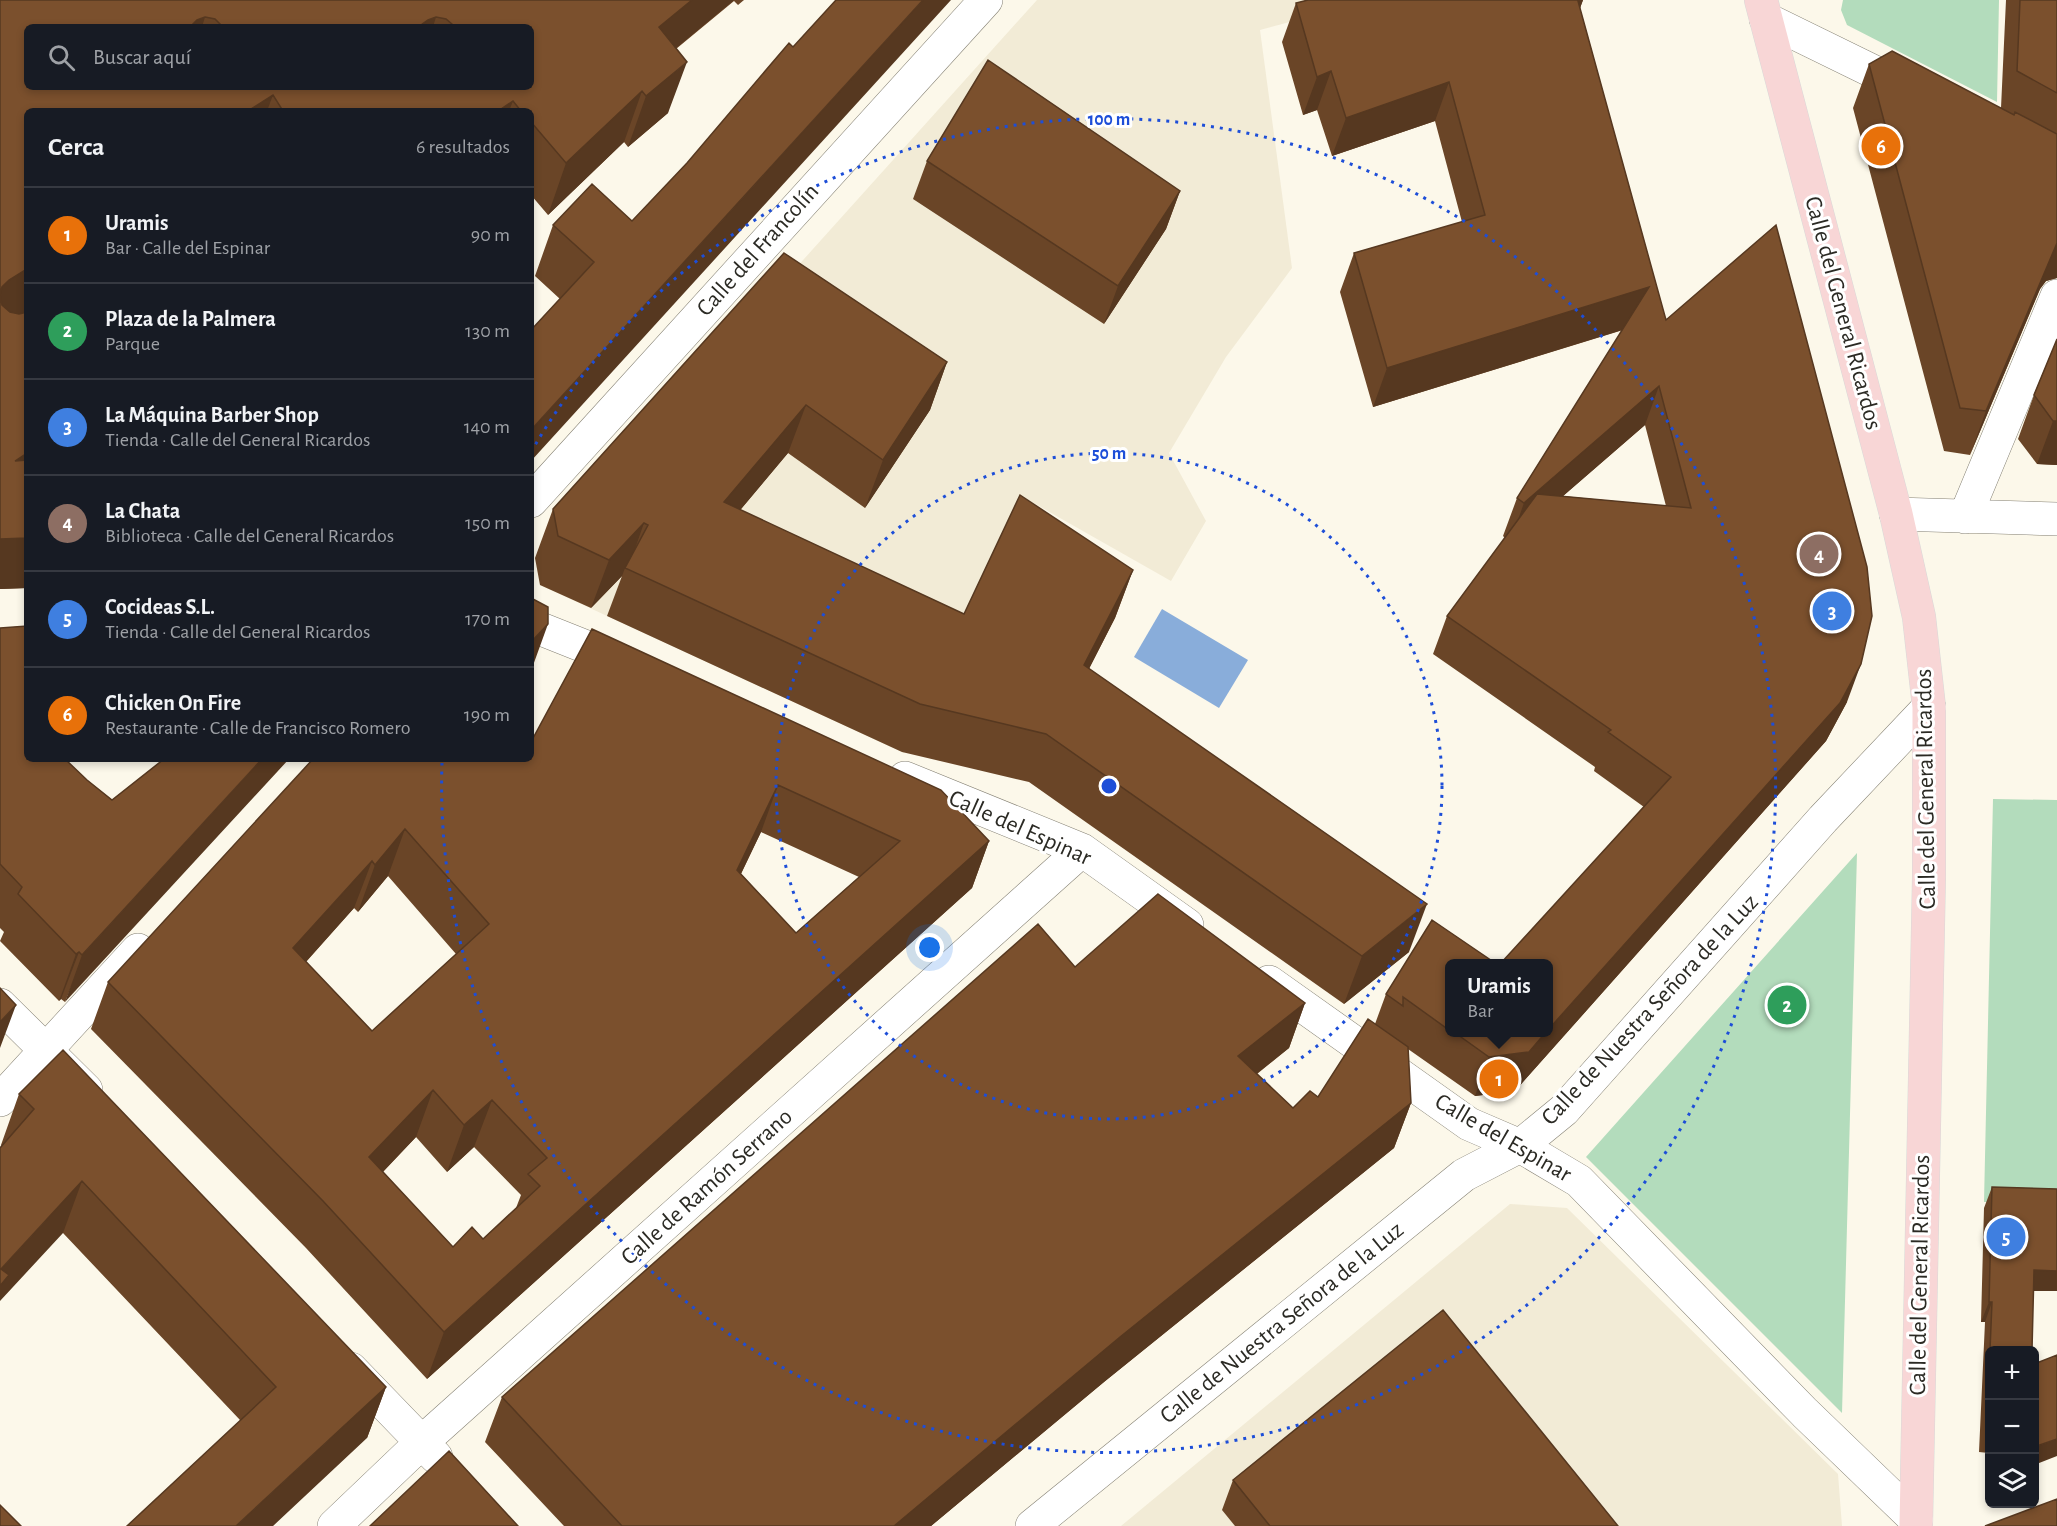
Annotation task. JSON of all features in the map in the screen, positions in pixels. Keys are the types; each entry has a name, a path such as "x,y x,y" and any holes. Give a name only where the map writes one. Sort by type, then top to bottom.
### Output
{"main road":[{"name":"Calle del General Ricardos","path":"1764,9 1896,514 1919,617 1929,707 1929,876 1916,1523"}],"street":[{"name":"Calle del Francolín","path":"534,498 986,0"},
{"path":"1764,9 1932,101"},
{"path":"1965,517 2057,296"},
{"path":"1896,514 2057,519"},
{"path":"534,626 650,673"},
{"name":"Calle de Nuestra Señora de la Luz","path":"1032,1526 1464,1175 1520,1146 1564,1110 1814,829 1929,707"},
{"name":"Calle del Espinar","path":"883,768 1082,850 1208,940"},
{"name":"Calle de Ramón Serrano","path":"334,1526 422,1442 1082,850"},
{"path":"0,1100 160,927"},
{"name":"Calle del Espinar","path":"1247,967 1469,1124 1520,1146 1579,1181 1805,1413 1916,1523"},
{"path":"0,1005 105,1110"},
{"path":"327,1344 460,1482"}],"shaded area":[{"path":"1037,0 1372,0 1260,30 1292,268 1226,357 1169,453 1206,521 1171,581 1023,497 904,753 540,585 535,558"},
{"path":"1510,1204 1567,1208 1838,1474 1842,1526 1121,1526"}],"green space":[{"path":"1843,0 1999,0 1997,102 1847,25 1841,10"},
{"path":"1993,799 2057,800 2057,1203 1984,1202"},
{"path":"1857,853 1842,1413 1586,1157"}],"water":[{"path":"1162,609 1248,660 1219,708 1134,657"}],"building":[{"path":"0,0 692,0 659,27 687,62 646,96 642,91 566,163 534,126 534,108 519,108 513,101 502,108 281,108 273,95 253,108 24,108 24,271 2,287 0,295"},
{"path":"836,0 923,0 534,427 534,327 594,262 553,225 592,184 632,221 687,163 789,43 793,47"},
{"path":"1308,0 1582,0 1578,1 1666,320 1776,225 1867,567 1872,616 1861,664 1840,703 1553,1024 1553,959 1505,959 1671,777 1608,732 1611,730 1447,616 1537,494 1691,508 1659,386 1524,503 1517,498 1649,287 1387,368 1354,253 1485,215 1449,82 1346,118 1331,71 1317,77 1296,3"},
{"path":"2020,0 2057,0 2057,93 2017,71"},
{"path":"1892,51 2014,115 2015,112 2057,134 2057,243 1986,411 1960,408 1869,64"},
{"path":"988,60 1180,191 1118,286 927,161"},
{"path":"784,253 947,362 883,460 806,405 724,502 964,614 1020,495 1133,570 1084,665 1427,904 1362,956 1046,734 920,704 625,568 648,525 644,523 609,560 558,536 553,509"},
{"path":"0,295 2,305 10,312 24,313 24,455 15,461 24,460 24,538 0,539"},
{"path":"2057,339 2057,421 2053,421 2034,395"},
{"path":"534,600 548,607 548,624 534,639"},
{"path":"24,626 24,762 68,762 112,800 160,762 259,762 82,955 79,952 76,954 18,894 22,887 0,864 0,628"},
{"path":"592,629 941,790 989,841 444,1332 323,1201 108,982 310,762 534,762 534,736","holes":["778,785 900,841 796,933 737,870","405,829 489,924 372,1031 293,948 372,861 375,865","433,1090 464,1125 492,1100 547,1158 528,1174 540,1186 483,1239 472,1227 453,1247 369,1157"]},
{"path":"1158,894 1305,1003 1238,1056 1293,1108 1310,1091 1318,1097 1368,1019 1408,1047 1411,1103 1120,1337 894,1526 622,1526 502,1397 1038,924 1075,967"},
{"path":"1432,920 1489,959 1445,959 1445,1027 1403,997 1403,1006 1386,994"},
{"path":"0,988 16,1005 0,1022"},
{"path":"1461,1037 1542,1037 1529,1052 1489,1057"},
{"path":"63,1050 386,1387 236,1526 127,1526 276,1387 82,1181 1,1269 9,1275 0,1286 0,1148 34,1109 19,1094"},
{"path":"1992,1187 2057,1189 2057,1271 2034,1270 2032,1346 1990,1346 1992,1302 1989,1302"},
{"path":"1443,1310 1618,1526 1270,1526 1233,1480"},
{"path":"2057,1355 2057,1439 2039,1445 2039,1400 2039,1362"},
{"path":"449,1451 518,1526 370,1526"},
{"path":"2057,1499 2057,1526 1985,1526 2033,1508 2039,1508 2039,1506"},
{"path":"0,1505 21,1526 0,1526"}],"place":[{"name":"Chicken On Fire","path":"1881,146"},
{"name":"La Chata","path":"1819,554"},
{"name":"La Máquina Barber Shop","path":"1832,611"},
{"name":"Plaza de la Palmera","path":"1787,1005"},
{"name":"Uramis","path":"1499,1079"},
{"name":"Cocideas S.L.","path":"2006,1237"}]}
